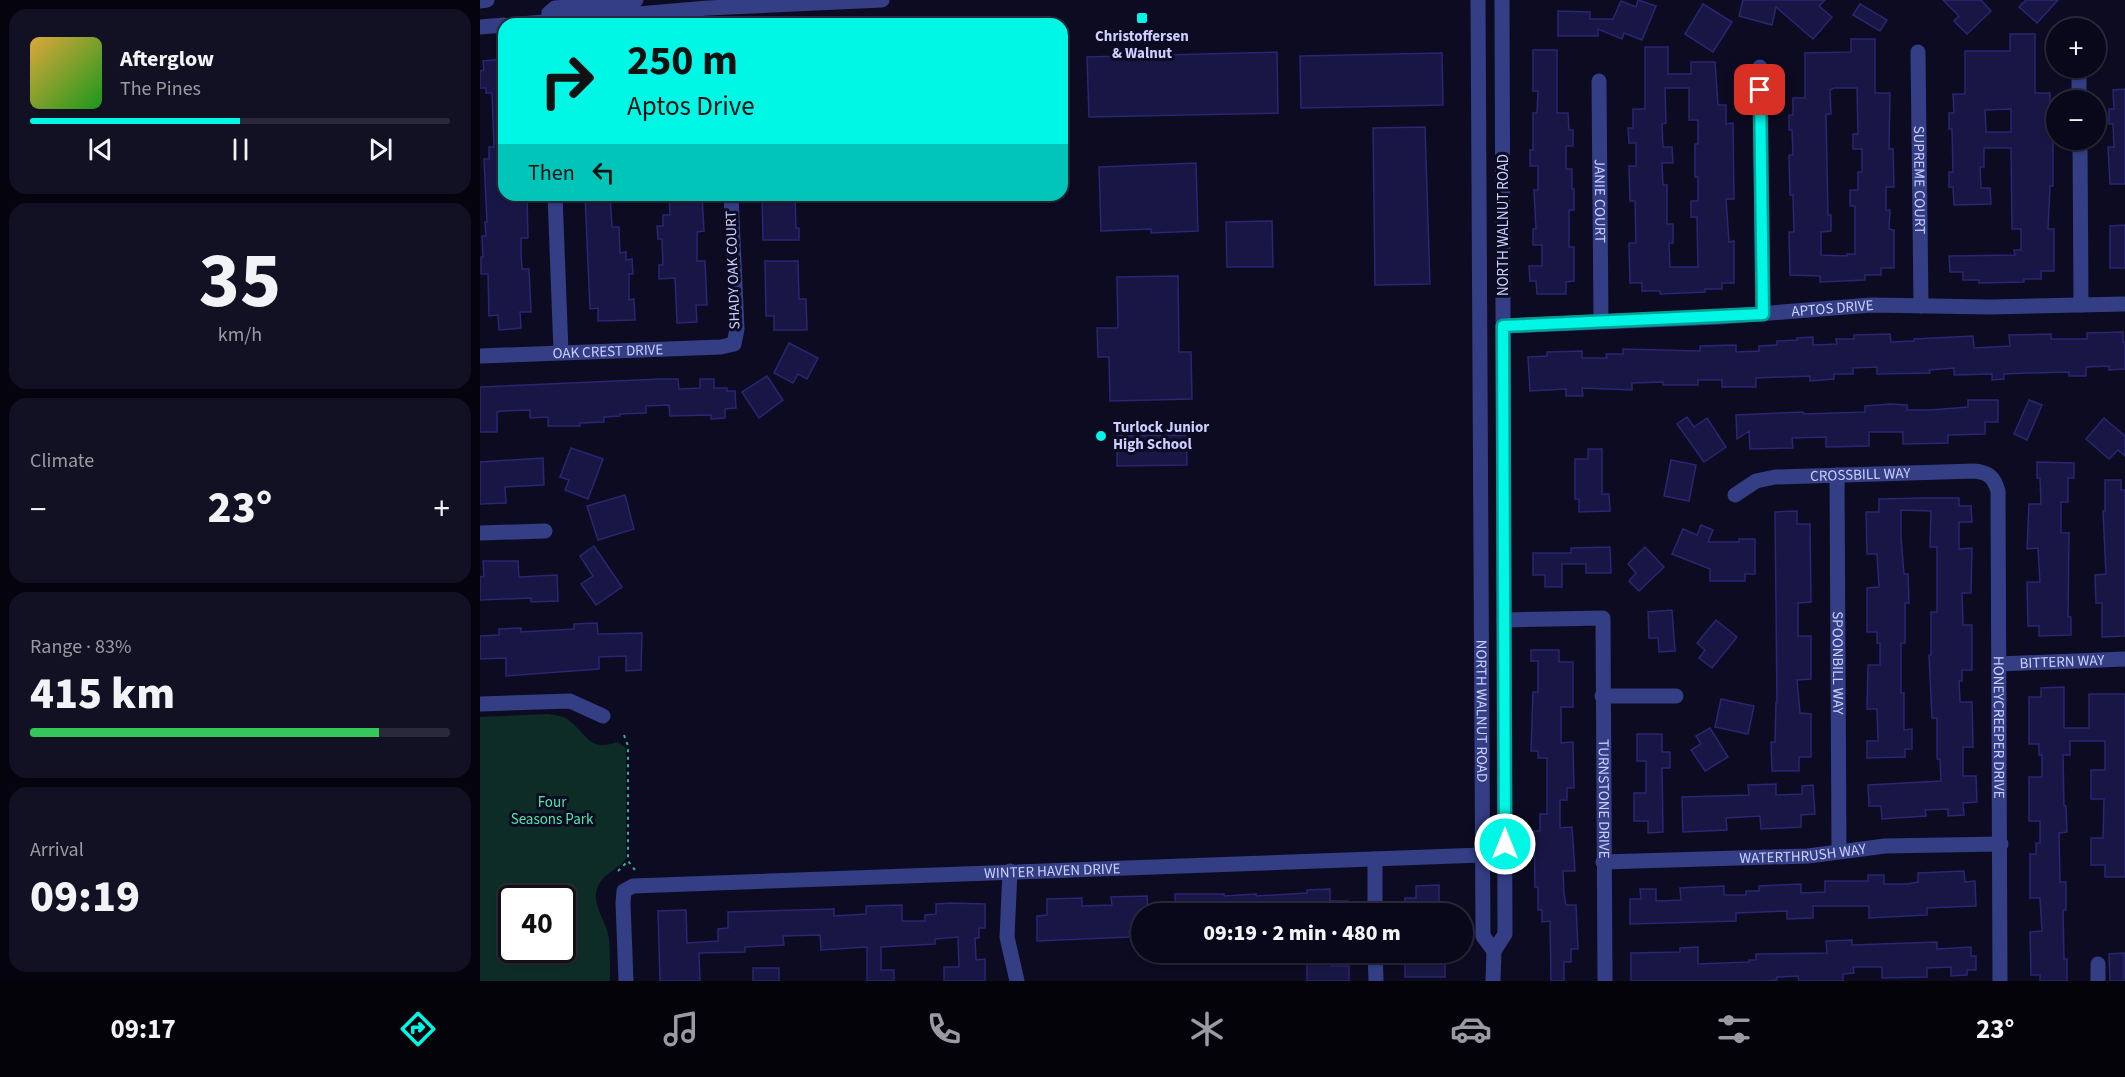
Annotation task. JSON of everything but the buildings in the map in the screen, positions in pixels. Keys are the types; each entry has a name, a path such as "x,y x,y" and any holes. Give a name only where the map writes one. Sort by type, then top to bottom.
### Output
{"street":[{"path":"480,1 487,0"},
{"path":"548,18 549,13 555,8 636,0"},
{"path":"602,18 720,7 882,0"},
{"name":"NORTH WALNUT ROAD","path":"1478,0 1483,936 1494,951"},
{"name":"NORTH WALNUT ROAD","path":"1494,981 1494,951 1505,934 1502,0"},
{"path":"480,27 498,26"},
{"name":"SUPREME COURT","path":"1918,52 1921,306"},
{"path":"1760,67 1763,314"},
{"name":"JANIE COURT","path":"1599,81 1601,321"},
{"path":"2080,150 2081,305"},
{"path":"555,201 561,352"},
{"name":"SHADY OAK COURT","path":"731,201 736,329 734,344"},
{"name":"APTOS DRIVE","path":"1503,326 1763,314 1854,306 1990,307 2125,304"},
{"name":"OAK CREST DRIVE","path":"480,356 721,347 734,344"},
{"name":"CROSSBILL WAY","path":"1735,495 1748,484 1764,479 1974,471 1991,476"},
{"name":"SPOONBILL WAY","path":"1838,475 1839,851"},
{"name":"HONEYCREEPER DRIVE","path":"1991,476 1998,490 2000,981"},
{"path":"480,533 545,531"},
{"name":"TURNSTONE DRIVE","path":"1504,620 1603,618 1605,981"},
{"name":"BITTERN WAY","path":"1999,664 2125,660"},
{"path":"1602,696 1676,696"},
{"path":"480,704 570,701 603,716"},
{"name":"WATERTHRUSH WAY","path":"1603,862 1808,856 1885,846 2001,844"},
{"name":"WINTER HAVEN DRIVE","path":"626,981 623,903 624,891 633,886 1482,855"},
{"path":"1375,859 1375,903"},
{"path":"1010,872 1007,937 1017,981"},
{"path":"1376,963 1376,981"},
{"path":"2098,964 2098,981"}],"path":[{"path":"624,735 628,746 628,861 635,870"},
{"path":"618,871 628,861"}],"green space":[{"name":"Four Seasons Park","path":"557,715 569,720 590,741 601,745 617,742 626,748 626,858 602,880 596,891 597,904 609,938 610,981 480,981 480,717"}],"place":[{"name":"Christoffersen & Walnut","path":"1142,18"},
{"name":"Turlock Junior High School","path":"1101,436"}],"route":[{"path":"1505,844 1503,326 1763,314 1760,90"}]}
